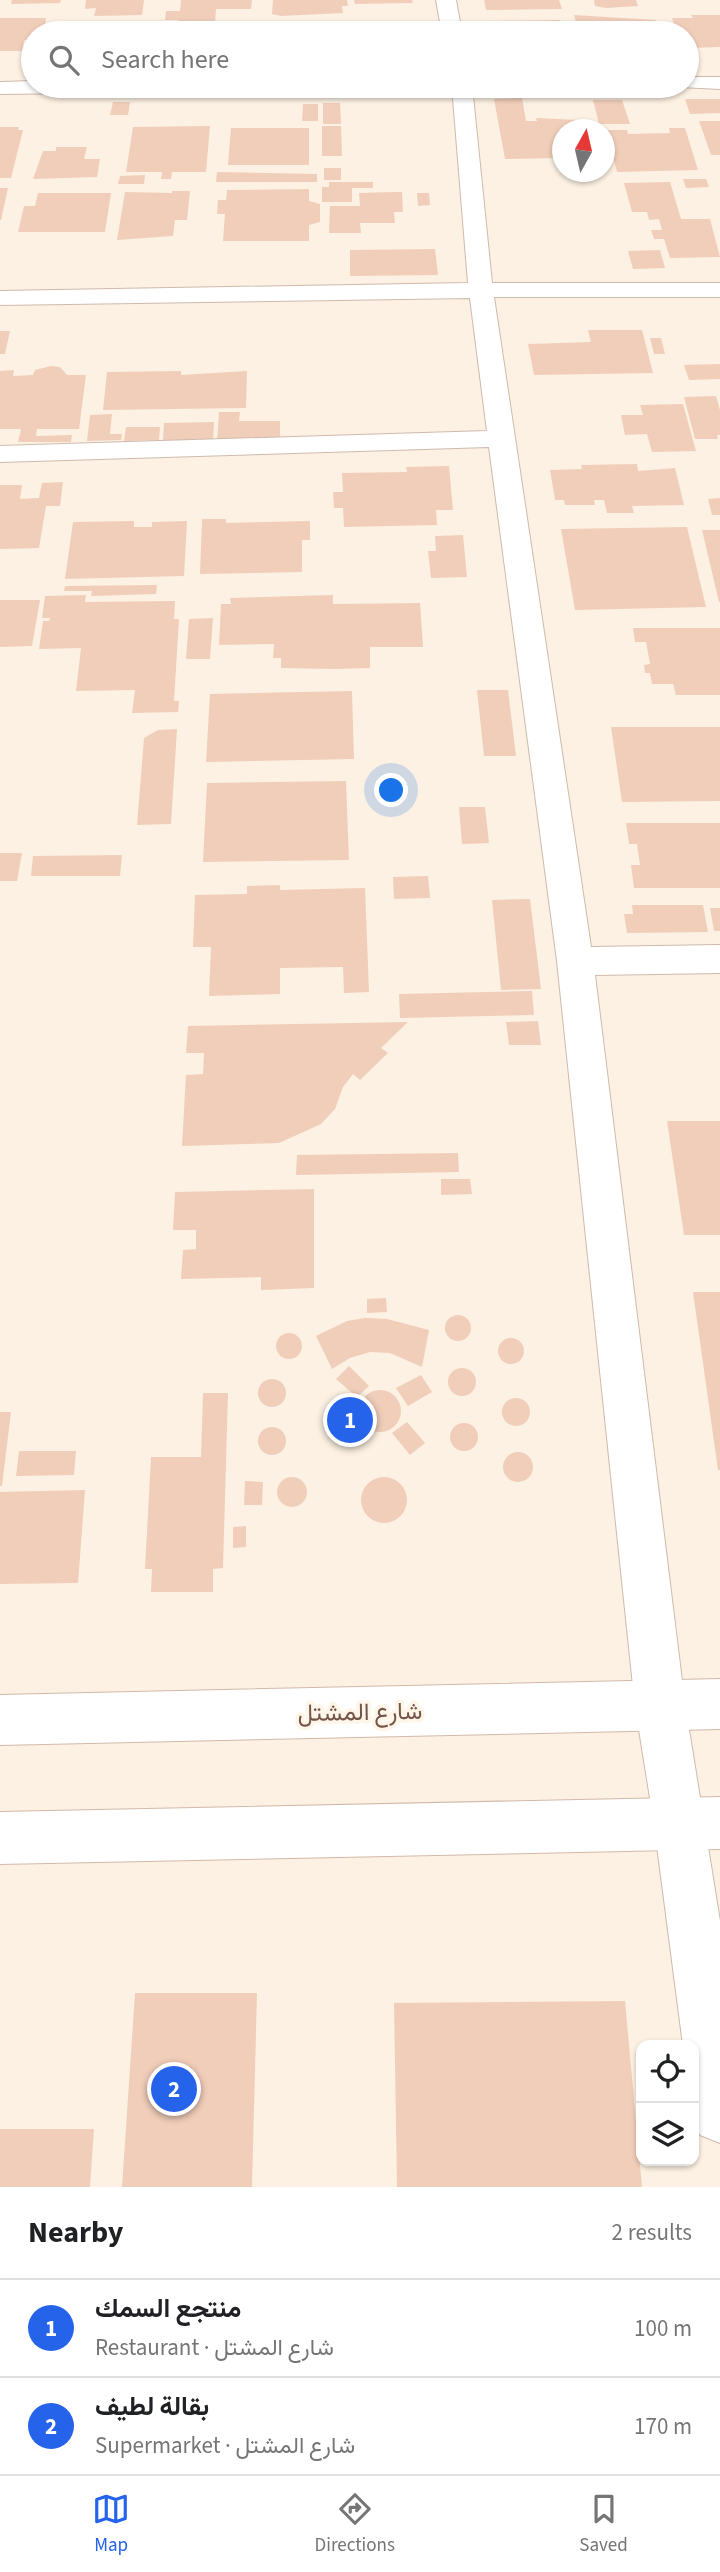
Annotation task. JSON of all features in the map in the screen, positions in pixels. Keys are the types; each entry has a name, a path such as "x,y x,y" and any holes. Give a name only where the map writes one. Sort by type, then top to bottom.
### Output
{"street":[{"path":"446,0 450,21"},
{"path":"699,83 720,83"},
{"path":"0,88 21,88"},
{"path":"463,98 481,290 575,961 660,1705 700,1823 720,2115"},
{"path":"0,298 481,290 720,290"},
{"path":"0,454 502,439"},
{"path":"575,961 720,959"},
{"name":"شارع المشتل","path":"0,1720 720,1704"},
{"path":"0,1838 700,1823"}],"building":[{"path":"12,0 61,0 60,3 11,4"},
{"path":"86,0 144,0 142,15 94,16 96,8 85,9"},
{"path":"181,0 252,0 251,9 216,9 215,21 165,20 166,11 180,11"},
{"path":"273,0 347,0 348,6 342,6 343,13 281,16 272,14"},
{"path":"354,0 412,0 413,3 355,4"},
{"path":"484,0 559,0 562,9 486,10"},
{"path":"594,0 636,0 638,6 606,8 595,6"},
{"path":"574,15 656,21 576,21"},
{"path":"691,15 720,15 720,47 699,48 699,21 673,21 672,18 693,18"},
{"path":"0,18 46,18 46,21 21,21 21,51 0,51"},
{"path":"560,20 560,21 487,21"},
{"path":"522,98 526,121 537,121 536,118 558,119 552,119 552,158 505,159 494,99"},
{"path":"685,99 720,99 720,113 690,114"},
{"path":"593,100 622,100 630,124 615,124 615,119 598,119"},
{"path":"113,102 130,102 128,115 110,115"},
{"path":"323,103 340,103 341,124 323,124"},
{"path":"303,104 318,104 318,121 302,121"},
{"path":"699,121 720,121 720,155 711,155"},
{"path":"210,126 206,172 172,172 171,179 161,179 162,172 126,172 133,127"},
{"path":"322,126 341,126 342,156 322,156"},
{"path":"0,127 19,127 18,130 23,130 11,178 0,178"},
{"path":"231,128 309,128 309,165 228,165"},
{"path":"669,128 685,128 698,170 617,172 615,130 627,130 628,134 670,133"},
{"path":"56,147 87,147 84,159 100,159 97,177 33,179 43,151 56,151"},
{"path":"324,168 341,168 341,180 324,180"},
{"path":"217,172 317,174 317,182 216,182"},
{"path":"145,175 144,184 118,184 120,176"},
{"path":"683,179 706,179 709,187 686,188"},
{"path":"329,182 373,182 373,188 352,188 352,202 322,202 322,187 329,187"},
{"path":"670,182 681,219 710,219 720,257 670,258 664,239 654,239 651,230 662,230 659,219 649,220 647,212 632,212 624,183"},
{"path":"0,188 8,188 1,220 0,220"},
{"path":"309,189 309,201 320,204 320,222 309,225 309,241 223,241 225,214 217,214 218,200 226,200 227,190"},
{"path":"190,191 187,220 175,220 173,236 117,240 125,192"},
{"path":"402,192 403,212 394,212 395,223 360,223 361,233 329,233 330,206 360,206 359,193"},
{"path":"38,193 111,193 105,232 18,232 24,206 35,206"},
{"path":"417,193 429,193 430,205 418,206"},
{"path":"435,249 438,275 350,276 350,250"},
{"path":"660,250 665,268 633,269 628,251"},
{"path":"588,330 642,330 653,373 534,375 528,344 591,342"},
{"path":"0,331 10,331 5,354 0,354"},
{"path":"650,338 661,338 665,354 654,354"},
{"path":"720,364 720,379 689,380 684,365"},
{"path":"60,367 67,375 86,375 79,429 37,429 36,436 72,435 71,442 18,442 21,429 0,429 0,371 14,370 13,376 33,375 35,370"},
{"path":"181,371 181,375 247,371 246,408 103,410 107,372"},
{"path":"716,396 720,410 720,435 717,435 718,439 695,439 684,397"},
{"path":"683,404 696,451 652,452 647,434 625,435 621,415 643,415 640,405"},
{"path":"219,412 240,412 239,421 280,421 280,439 217,440"},
{"path":"112,414 110,434 122,434 121,440 87,441 90,415"},
{"path":"214,422 213,440 163,441 164,423"},
{"path":"126,427 160,427 159,440 124,441"},
{"path":"637,464 638,471 675,468 684,505 632,506 634,513 607,513 604,500 594,500 595,505 565,505 564,500 555,500 550,470 582,469 581,465"},
{"path":"449,466 453,510 436,510 437,525 344,527 343,508 334,508 333,492 343,492 342,473 407,472 406,467"},
{"path":"63,482 60,506 46,506 39,548 0,549 0,485 22,485 20,499 39,498 42,483"},
{"path":"720,498 720,515 712,515 708,499"},
{"path":"202,519 226,519 226,523 310,521 310,540 302,540 302,572 200,574"},
{"path":"134,521 134,527 152,527 152,522 187,521 184,576 65,579 73,522"},
{"path":"687,527 706,607 575,610 561,529"},
{"path":"702,530 720,530 720,602 719,602"},
{"path":"463,535 467,577 431,578 428,551 436,551 435,536"},
{"path":"157,585 156,594 91,596 92,591 64,591 65,586"},
{"path":"86,595 85,602 175,601 174,619 179,619 174,701 179,701 178,712 132,713 135,690 76,691 81,648 39,649 43,621 49,621 50,618 42,618 45,596"},
{"path":"333,595 333,604 420,603 423,647 370,647 370,668 335,669 281,668 281,658 273,658 274,644 219,645 221,604 231,604 230,598"},
{"path":"0,600 40,600 32,646 0,647"},
{"path":"213,618 210,659 186,659 189,619"},
{"path":"633,628 720,628 720,695 676,695 673,684 652,684 650,673 645,673 644,665 650,664 646,642 635,642"},
{"path":"477,690 508,690 516,756 484,756"},
{"path":"352,691 354,759 206,762 210,694"},
{"path":"611,727 720,727 720,801 622,802"},
{"path":"177,729 171,824 137,825 144,738 158,730"},
{"path":"346,781 349,860 203,862 207,783"},
{"path":"459,807 485,807 489,843 462,844"},
{"path":"626,823 720,823 720,888 634,888 631,865 640,865 637,844 629,844"},
{"path":"0,853 22,853 17,881 0,881"},
{"path":"122,855 120,876 31,876 33,856"},
{"path":"428,876 430,898 394,899 393,877"},
{"path":"280,885 280,890 365,888 369,992 344,993 343,967 280,968 280,994 209,996 211,947 193,947 195,895 247,894 247,886"},
{"path":"530,899 541,989 501,990 492,900"},
{"path":"632,905 703,905 708,932 627,933 624,914 633,914"},
{"path":"710,908 720,908 720,931 714,931"},
{"path":"532,991 534,1015 400,1018 399,994"},
{"path":"538,1021 541,1045 509,1045 506,1022"},
{"path":"408,1022 381,1048 388,1053 360,1080 353,1074 343,1087 335,1109 321,1124 279,1143 182,1146 186,1075 203,1074 204,1053 186,1053 188,1026"},
{"path":"667,1121 720,1121 720,1235 684,1235"},
{"path":"458,1153 459,1172 296,1175 297,1155"},
{"path":"441,1179 470,1179 472,1194 441,1195"},
{"path":"314,1189 314,1288 261,1290 261,1277 181,1279 183,1250 196,1249 196,1230 173,1230 175,1192"},
{"path":"693,1292 720,1292 720,1470 718,1470"},
{"path":"386,1298 387,1312 367,1313 367,1299"},
{"path":"458,1315 467,1319 471,1328 467,1337 458,1341 449,1337 445,1328 449,1319"},
{"path":"387,1319 429,1330 422,1367 390,1353 370,1352 350,1358 332,1369 316,1336 347,1321"},
{"path":"289,1333 298,1337 302,1346 298,1355 289,1359 280,1355 276,1346 280,1337"},
{"path":"511,1338 521,1341 524,1351 521,1361 511,1364 501,1361 498,1351 501,1341"},
{"path":"349,1366 369,1386 357,1397 336,1379"},
{"path":"462,1368 472,1372 476,1382 472,1392 462,1396 452,1392 448,1382 452,1372"},
{"path":"421,1375 432,1392 408,1406 396,1388"},
{"path":"272,1379 282,1383 286,1393 282,1403 272,1407 262,1403 258,1393 262,1383"},
{"path":"380,1390 395,1396 401,1411 395,1426 380,1432 365,1426 359,1411 365,1396"},
{"path":"203,1393 228,1393 223,1568 213,1569 213,1592 151,1592 152,1569 145,1569 151,1457 201,1457"},
{"path":"516,1398 526,1402 530,1412 526,1422 516,1426 506,1422 502,1412 506,1402"},
{"path":"352,1404 357,1421 333,1428 328,1410"},
{"path":"0,1412 11,1412 2,1486 0,1486"},
{"path":"407,1422 425,1443 410,1455 392,1433"},
{"path":"464,1423 474,1427 478,1437 474,1447 464,1451 454,1447 450,1437 454,1427"},
{"path":"272,1427 282,1431 286,1441 282,1451 272,1455 262,1451 258,1441 262,1431"},
{"path":"19,1451 76,1451 74,1475 16,1476"},
{"path":"518,1452 528,1457 533,1467 528,1477 518,1482 508,1477 503,1467 508,1457"},
{"path":"292,1477 298,1478 306,1486 306,1498 298,1506 292,1507 286,1506 278,1498 277,1492 278,1486 286,1478"},
{"path":"384,1477 400,1484 407,1500 400,1516 384,1523 368,1516 361,1500 368,1484"},
{"path":"245,1481 263,1482 262,1505 244,1505"},
{"path":"85,1490 78,1583 0,1584 0,1492"},
{"path":"246,1526 246,1547 233,1548 233,1527"},
{"path":"135,1993 257,1993 252,2187 122,2187"},
{"path":"625,2001 636,2121 636,2166 640,2166 642,2187 397,2187 394,2003"},
{"path":"0,2129 94,2129 90,2187 0,2187"}],"place":[{"name":"منتجع السمك","path":"350,1420"},
{"name":"بقالة لطيف","path":"174,2089"}]}
